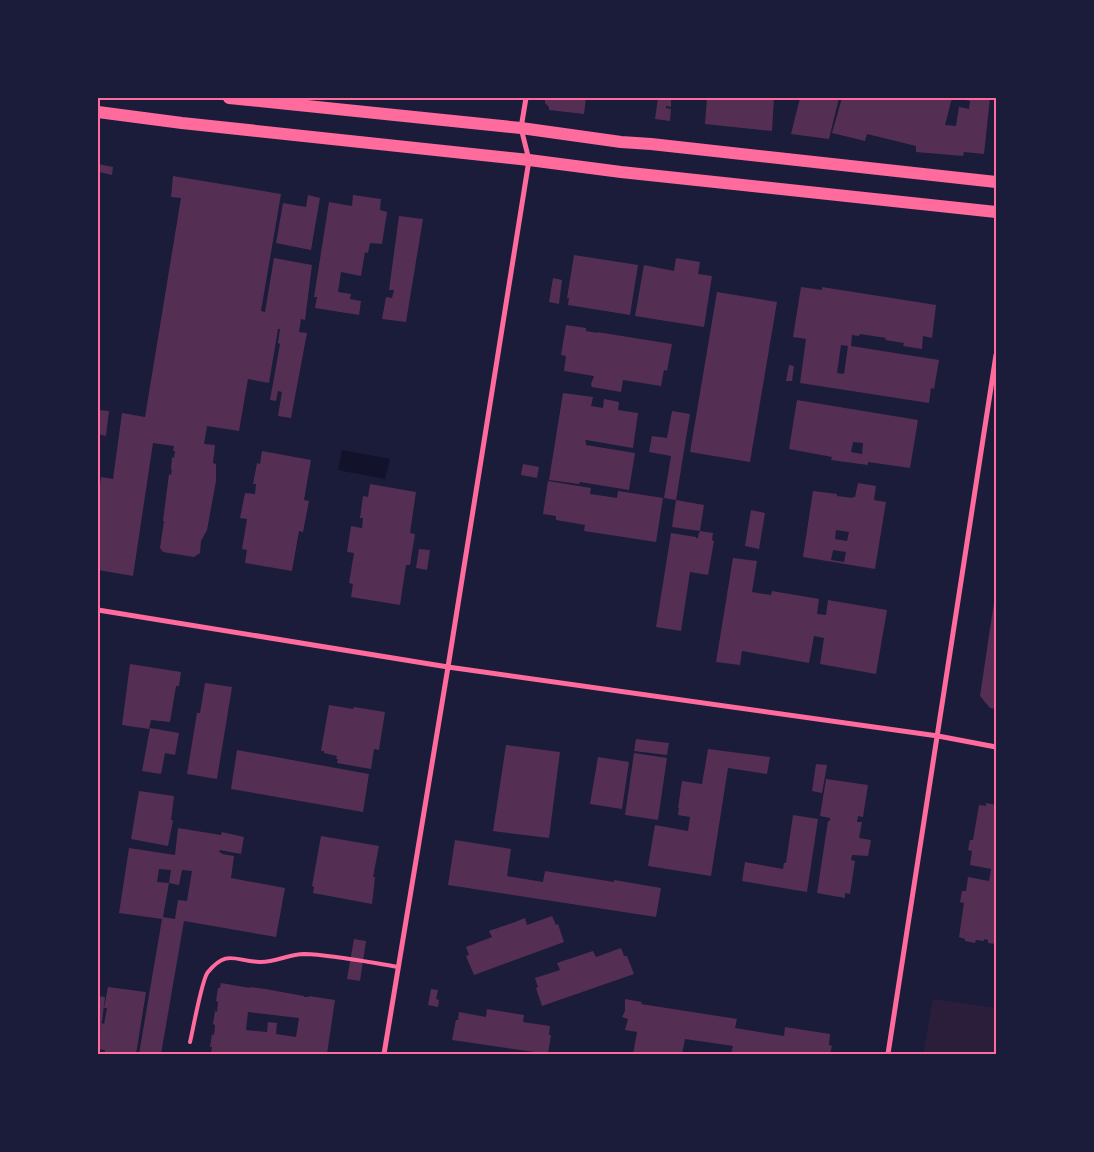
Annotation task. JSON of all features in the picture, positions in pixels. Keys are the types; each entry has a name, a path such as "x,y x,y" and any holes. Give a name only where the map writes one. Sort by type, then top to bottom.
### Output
{"main road":[{"path":"229,98 521,128 621,142 996,182"},
{"path":"98,112 621,172 996,212"}],"street":[{"path":"384,1054 529,160 521,128 526,98"},
{"path":"888,1054 996,355"},
{"path":"98,610 448,667 938,736 996,746"}],"lane":[{"path":"190,1042 206,974 218,962 230,957 260,962 302,954 321,955 398,967"}],"shaded area":[{"path":"342,450 390,459 385,479 338,470"},
{"path":"933,999 996,1008 996,1054 923,1054"}],"building":[{"path":"545,98 586,98 584,114 549,110 545,103"},
{"path":"658,98 671,98 671,107 666,106 666,108 671,109 670,121 655,119"},
{"path":"707,98 774,98 772,131 705,124"},
{"path":"800,98 839,98 829,139 791,134"},
{"path":"842,98 952,98 945,125 956,126 959,107 969,109 970,101 961,98 990,98 984,154 964,152 963,156 916,152 916,146 867,134 865,141 832,133"},
{"path":"98,164 113,167 112,175 99,172 98,176"},
{"path":"173,176 281,194 261,311 265,312 274,258 312,265 305,320 301,319 299,332 307,333 291,418 278,416 282,392 278,391 276,401 270,400 280,344 278,343 280,329 278,329 269,383 248,379 239,431 207,426 204,444 215,445 213,463 216,464 216,481 207,530 201,541 200,553 194,557 163,552 160,548 169,474 171,475 172,457 174,458 175,451 173,451 174,446 153,443 133,576 98,570 98,500 101,477 113,479 122,413 145,417 181,198 171,197"},
{"path":"308,195 320,198 311,250 276,243 283,203 306,207"},
{"path":"353,195 381,199 380,210 387,212 382,244 370,243 368,253 365,252 361,276 341,272 338,292 351,294 350,299 361,301 359,315 315,308 317,297 314,297 329,202 352,206"},
{"path":"399,216 423,219 406,322 382,319 386,297 392,298 394,290 389,290"},
{"path":"574,255 638,265 630,315 568,305 569,298 567,298"},
{"path":"676,258 700,262 698,274 712,276 704,327 635,316 644,265 674,271"},
{"path":"553,278 562,280 559,304 549,302"},
{"path":"801,287 822,290 822,287 936,305 932,338 923,336 922,349 903,346 904,343 885,340 886,338 860,334 859,336 852,335 851,346 939,360 934,389 931,388 929,403 800,383 806,339 793,337","holes":["841,345 848,346 844,374 837,373"]},
{"path":"717,292 777,302 750,462 690,452"},
{"path":"566,325 586,328 586,331 672,344 667,371 664,370 661,386 623,380 621,392 592,387 591,384 594,376 564,371 566,356 561,355"},
{"path":"789,365 794,366 792,381 786,381"},
{"path":"563,393 593,397 591,406 603,408 604,399 619,402 618,410 638,413 633,448 585,441 586,445 635,453 629,490 580,482 579,484 549,480"},
{"path":"797,400 918,420 910,468 868,462 868,465 831,460 832,457 789,449","holes":["853,442 863,443 862,454 851,452"]},
{"path":"98,410 109,411 106,436 98,434"},
{"path":"672,411 690,414 676,500 664,498 671,456 649,452 652,436 667,438"},
{"path":"262,451 311,460 304,500 309,501 303,532 299,531 292,571 245,563 247,550 242,549 247,519 240,518 245,493 255,494 256,484 253,484 257,463 260,464"},
{"path":"523,464 539,467 537,478 521,475"},
{"path":"548,481 591,488 590,494 617,498 618,491 663,498 656,542 584,531 585,525 556,520 556,516 543,514"},
{"path":"858,483 876,486 874,500 886,502 875,569 803,557 813,491 837,494 837,496 855,497","holes":["836,530 849,532 847,541 835,539","833,550 846,552 844,562 831,560"]},
{"path":"370,484 416,492 410,533 415,534 410,565 406,565 400,605 351,597 353,584 349,583 354,553 347,552 351,526 362,528 363,518 360,518 363,496 368,497"},
{"path":"676,500 704,505 700,531 672,527"},
{"path":"751,510 765,513 759,549 745,546"},
{"path":"700,531 713,533 712,540 714,541 708,575 690,572 681,631 656,627 671,533 698,538"},
{"path":"419,549 430,550 427,570 416,568"},
{"path":"733,558 757,561 752,592 771,595 772,591 819,599 817,614 826,615 828,600 887,610 876,674 820,664 824,638 814,636 809,663 742,651 740,665 716,662"},
{"path":"994,602 996,602 996,709 990,708 980,696"},
{"path":"130,664 181,672 179,686 176,686 170,722 151,720 149,729 122,725"},
{"path":"205,683 232,687 217,779 187,774 197,713 200,713"},
{"path":"329,705 385,712 379,750 374,749 371,769 337,763 337,756 321,751"},
{"path":"150,728 179,733 175,755 165,753 161,774 142,771"},
{"path":"636,739 669,743 667,755 634,751"},
{"path":"506,745 560,752 549,838 493,831"},
{"path":"708,749 770,757 767,774 728,768 711,876 648,866 655,825 688,831 690,817 678,815 682,781 702,784"},
{"path":"237,750 369,774 363,812 231,789"},
{"path":"634,753 667,758 658,820 625,815"},
{"path":"598,757 629,762 622,809 590,804"},
{"path":"816,764 827,765 822,793 812,791"},
{"path":"826,779 868,785 863,817 858,816 857,822 862,822 859,838 871,840 868,856 852,855 851,860 855,861 850,894 845,893 845,898 817,893 828,821 830,821 830,818 820,816"},
{"path":"139,791 174,796 171,820 173,820 168,846 131,839"},
{"path":"986,803 996,805 996,944 988,943 988,940 984,939 984,941 976,940 975,943 965,941 965,939 959,937 964,903 960,902 962,891 966,891 968,877 989,881 991,869 970,865 972,851 968,850 970,840 973,840 979,805 986,806"},
{"path":"793,815 818,819 807,892 742,881 745,862 783,869 784,863 786,863"},
{"path":"178,828 221,835 222,832 244,837 241,854 220,850 219,852 234,856 231,878 285,888 276,937 184,921 161,1054 139,1054 162,919 119,913 129,848 175,855","holes":["159,869 171,870 169,883 157,882","182,870 192,871 187,901 178,900 175,919 163,917 169,883 179,885"]},
{"path":"321,836 379,846 373,877 375,877 372,904 313,893 314,887 312,886"},
{"path":"455,840 511,849 507,876 543,882 545,871 661,888 656,917 448,885"},
{"path":"552,916 556,925 558,924 564,942 474,975 466,956 469,955 466,947 492,937 489,931 525,918 527,925"},
{"path":"354,939 366,941 360,981 347,979"},
{"path":"621,948 624,956 627,956 634,974 542,1006 535,978 560,970 557,963 593,951 596,957"},
{"path":"221,983 304,997 335,1000 327,1054 211,1053 212,1047 210,1047 215,1025 213,1024 218,1002 216,1001 218,988 220,988","holes":["248,1012 299,1018 296,1037 276,1034 277,1023 268,1022 267,1032 246,1030"]},
{"path":"108,987 146,992 136,1054 104,1054 105,1050 98,1049 98,996 105,997 100,1038 107,1008 104,1008"},
{"path":"431,989 438,990 436,999 439,1000 438,1007 428,1005"},
{"path":"625,999 642,1002 641,1004 737,1019 735,1028 784,1036 785,1027 830,1034 829,1045 832,1046 830,1054 731,1054 733,1046 685,1039 682,1054 633,1054 637,1032 625,1030 628,1019 622,1017 625,1011"},
{"path":"487,1009 524,1015 523,1022 550,1026 549,1035 551,1035 548,1054 452,1040 459,1012 486,1017"}]}
